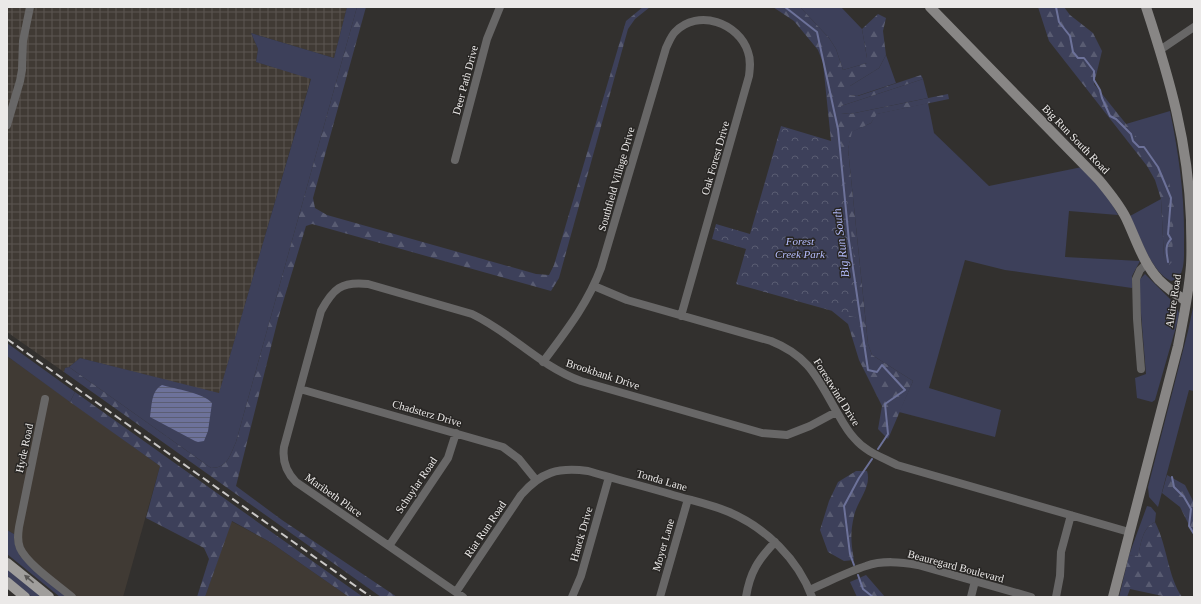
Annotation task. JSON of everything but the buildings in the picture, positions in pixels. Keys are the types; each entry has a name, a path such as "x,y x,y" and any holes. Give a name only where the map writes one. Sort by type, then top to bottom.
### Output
{"main road":[{"name":"Big Run South Road","path":"930,7 1099,180 1125,216 1147,263 1159,280 1175,294 1186,301"},
{"name":"Alkire Road","path":"1113,597 1178,346 1190,280 1192,248 1190,196 1186,159 1177,110 1146,7"},
{"path":"7,563 49,597"},
{"path":"7,582 25,597"}],"street":[{"path":"7,125 20,81 23,41 30,7"},
{"name":"Deer Path Drive","path":"455,160 487,39 500,7"},
{"name":"Southfield Village Drive","path":"543,362 577,316 594,286 670,38 676,30 685,24 694,21 714,21"},
{"name":"Oak Forest Drive","path":"682,316 749,76 749,52 743,40 736,32 725,24 714,21"},
{"path":"1160,50 1194,27"},
{"path":"1141,369 1137,319 1136,279 1140,270 1147,263"},
{"name":"Brookbank Drive","path":"330,296 339,288 346,285 368,284 472,314 484,320 564,375 762,433 787,435 810,426 836,412"},
{"name":"Forestwind Drive","path":"594,286 627,300 771,341 797,354 808,364 836,412 854,438 866,450 897,465 1129,532"},
{"name":"Maribeth Place","path":"330,296 321,311 284,447 284,462 289,473 296,482 464,597"},
{"name":"Chadsterz Drive","path":"300,389 503,447 519,459 536,480"},
{"name":"Hyde Road","path":"45,399 20,521 18,543 22,553 31,563 72,597"},
{"name":"Schuylar Road","path":"388,546 448,458 456,433"},
{"name":"Tonda Lane","path":"536,480 548,473 561,470 574,469 588,471 727,511 749,522 775,542 785,552 798,570 810,594"},
{"name":"Hauck Drive","path":"572,597 581,576 609,477"},
{"name":"Riat Run Road","path":"456,592 521,495 536,480"},
{"name":"Moyer Lane","path":"660,597 688,499"},
{"path":"1056,597 1060,576 1061,552 1071,515"},
{"path":"746,597 752,572 758,562 775,542"},
{"name":"Beauregard Boulevard","path":"810,594 867,566 889,562 918,565 1030,597"},
{"path":"971,597 975,581"}],"shaded area":[{"path":"7,7 347,7 334,58 251,33 258,49 256,62 311,78 219,394 80,358 69,367 65,368 64,372 7,332"},
{"path":"7,356 160,466 123,597 67,597 20,556 15,545 14,534 7,530"},
{"path":"162,385 196,394 212,403 208,431 204,441 195,441 150,417 154,395 158,388"},
{"path":"231,521 270,542 349,597 205,597"}],"green space":[{"path":"347,7 357,7 236,442 228,460 221,466 211,468 69,367 80,358 219,393 311,79 256,62 258,49 251,33 334,58"},
{"path":"357,7 366,7 313,198 315,208 327,215 536,274 549,275 554,265 626,21 643,7 650,7 635,19 628,29 559,278 551,291 312,224 306,226 278,319 236,486 282,520 397,597 381,597 64,372 65,368 69,367 211,468 221,466 228,460 236,442"},
{"path":"773,7 800,7 829,38 836,49 843,70 867,63 862,29 878,14 886,18 883,31 886,55 879,68 850,86 850,95 858,96 921,75 923,79 841,106 841,113 850,114 948,94 949,99 877,114 871,123 852,132 848,149 868,344 872,355 913,381 888,439 878,429 882,406 859,360 848,324 832,311 831,141 823,63 818,50 794,21"},
{"path":"800,7 841,7 862,29 867,63 843,70 836,49 829,38"},
{"path":"1038,7 1064,7 1070,15 1093,33 1102,51 1094,84 1167,175 1174,201 1172,262 1169,265 1164,258 1161,199 1155,180 1147,166 1049,41"},
{"path":"886,55 896,83 857,96 850,95 850,86 879,68"},
{"path":"923,79 928,98 850,114 841,113 841,106"},
{"path":"928,103 934,133 989,186 1082,167 1103,188 1118,215 1069,211 1065,257 1140,261 1132,276 1132,288 1005,270 965,260 929,388 1001,410 995,437 899,412 913,381 872,355 868,344 848,149 851,132 871,123 876,114"},
{"path":"1170,111 1181,177 1184,210 1183,267 1178,279 1171,281 1158,270 1152,262 1130,216 1161,199 1164,258 1174,201 1126,124"},
{"name":"Forest Creek Park","path":"781,126 841,144 861,319 736,284 746,249 712,239 716,224 750,234"},
{"path":"1145,274 1175,304 1179,313 1155,400 1152,402 1137,398 1135,378 1146,374 1139,289 1140,279"},
{"path":"1194,303 1194,391 1189,390 1158,507 1149,497 1148,487"},
{"path":"7,343 75,392 70,402 7,356"},
{"path":"75,392 363,597 349,597 270,542 232,521 205,597 197,597 209,559 204,548 146,518 160,466 70,402"},
{"path":"856,471 867,471 868,483 856,510 853,522 851,538 854,560 844,561 828,552 820,530 829,501 838,482"},
{"path":"1167,475 1185,485 1194,503 1194,535 1180,507 1162,493"},
{"path":"1147,506 1151,507 1156,513 1155,522 1147,528 1145,532 1138,557 1129,555"},
{"path":"1155,522 1170,571 1182,597 1167,597 1130,589 1127,597 1119,597 1129,555 1138,556 1141,542 1147,528"},
{"path":"7,530 14,534 15,545 20,556 67,597 60,597 7,554"},
{"path":"7,567 43,597 32,597 7,576"},
{"path":"866,575 885,597 857,597 850,582"}],"waterway":[{"name":"Big Run South","path":"785,7 817,32 838,129 849,241 868,370 877,372 882,365 905,390 885,404 888,434 878,449"},
{"path":"1056,7 1059,22 1070,36 1073,52 1078,58 1084,58 1094,71 1094,80 1100,90 1110,116 1116,119 1131,134 1133,141 1139,147 1144,147 1158,167 1171,198 1168,234 1171,239 1167,244 1166,250 1168,262"},
{"name":"Big Run South","path":"854,565 850,554 844,506 859,478 872,459"},
{"path":"1172,477 1174,487 1184,497 1191,509 1189,526 1194,534"},
{"name":"Big Run South","path":"858,575 863,589 873,597"}],"railway":[{"path":"7,339 371,597"}]}
